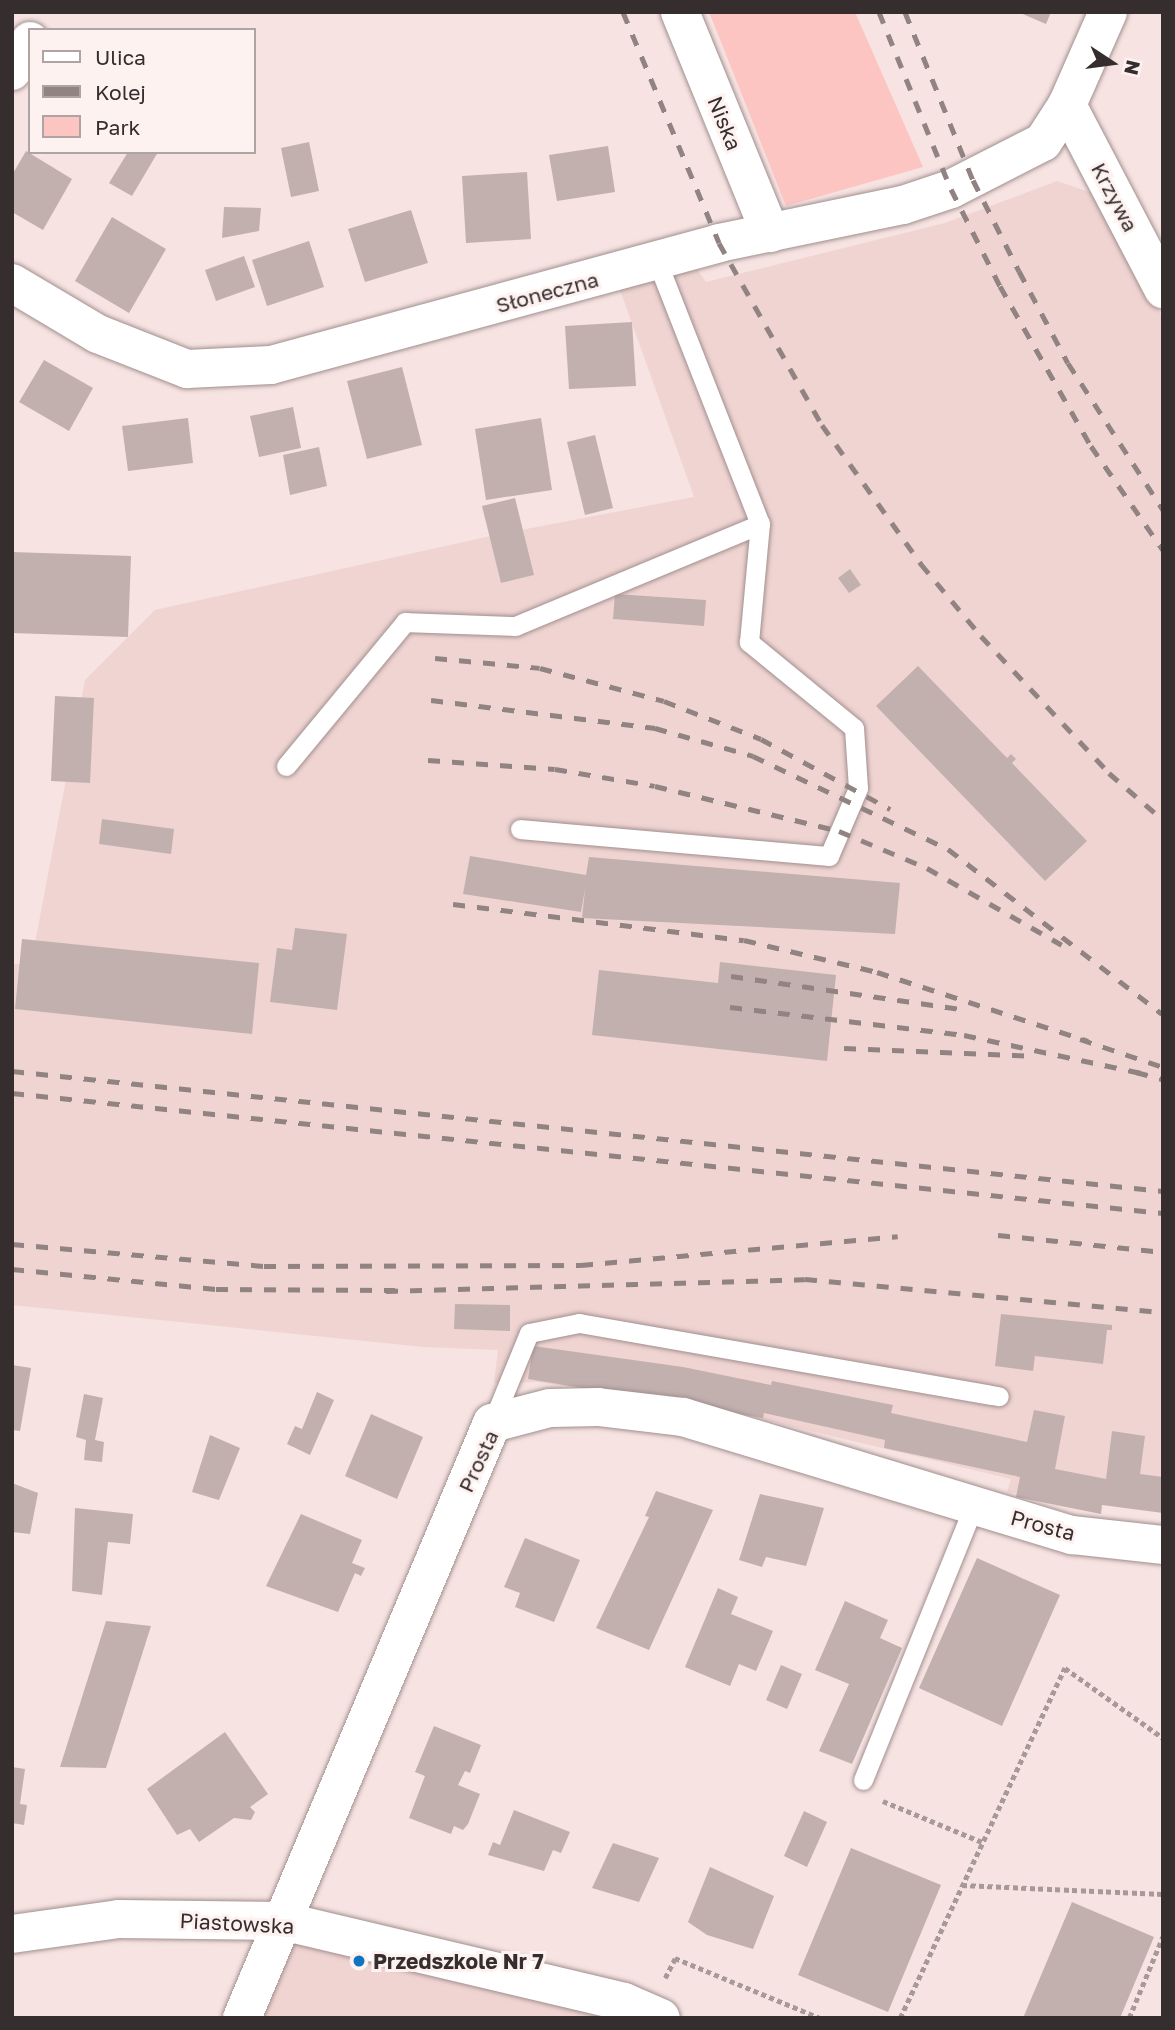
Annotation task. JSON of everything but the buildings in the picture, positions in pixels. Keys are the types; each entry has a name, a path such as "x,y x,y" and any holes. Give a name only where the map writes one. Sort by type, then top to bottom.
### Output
{"street":[{"path":"37,28 46,12"},
{"name":"Niska","path":"680,12 770,233"},
{"name":"Słoneczna","path":"12,283 98,334 187,369 271,365 657,261 770,233 903,205 973,180 1043,142 1067,105 1108,12"},
{"path":"12,71 28,44"},
{"name":"Krzywa","path":"1067,105 1163,289"},
{"name":"Prosta","path":"242,2018 492,1423 550,1408 598,1407 683,1417 1072,1535 1163,1545"},
{"name":"Piastowska","path":"12,1934 119,1919 282,1921 624,2002 654,2015"}],"lane":[{"path":"520,829 829,856 858,788 855,728 749,642 760,524 657,261"},
{"path":"286,766 405,622 514,626 760,524"},
{"path":"492,1423 529,1333 579,1323 999,1395"},
{"path":"863,1780 974,1505"}],"path":[{"path":"900,2018 1065,1668 1163,1738"},
{"path":"863,1780 858,1791 982,1842"},
{"path":"962,1885 1163,1894"},
{"path":"1129,2018 1163,1936"},
{"path":"654,2015 675,1958 820,2018"}],"shaded area":[{"path":"1057,181 1098,195 1163,319 1163,1510 1007,1492 1011,1479 715,1408 537,1382 494,1383 498,1350 424,1347 12,1305 12,964 31,964 85,680 155,610 500,534 694,497 614,273 693,263 706,282 945,223"},
{"name":"Przedszkole Nr 7","path":"282,1921 661,2018 242,2018"}],"green space":[{"path":"709,12 855,12 923,167 786,206"}],"railway":[{"path":"623,12 719,243 822,425 921,564 981,636 1109,773 1163,820"},
{"path":"879,12 951,189 1000,286 1091,446 1163,550"},
{"path":"905,12 973,180 1019,271 1068,363 1163,510"},
{"path":"435,658 540,668 664,701 761,739 890,809"},
{"path":"431,700 655,728 753,756 948,849 1162,1014"},
{"path":"428,760 555,769 655,786 839,831 927,868 1062,945"},
{"path":"453,904 744,940 877,972 1088,1041"},
{"path":"731,976 968,1010"},
{"path":"730,1007 964,1035 1146,1074"},
{"path":"1080,1039 1163,1067"},
{"path":"844,1048 1032,1056"},
{"path":"12,1071 1163,1191"},
{"path":"1136,1072 1163,1079"},
{"path":"12,1093 1163,1213"},
{"path":"998,1235 1163,1252"},
{"path":"12,1244 264,1266 581,1265 898,1236"},
{"path":"12,1269 216,1289 395,1290"},
{"path":"386,1291 805,1279 1163,1312"}],"place":[{"name":"Przedszkole Nr 7","path":"359,1961"}]}
